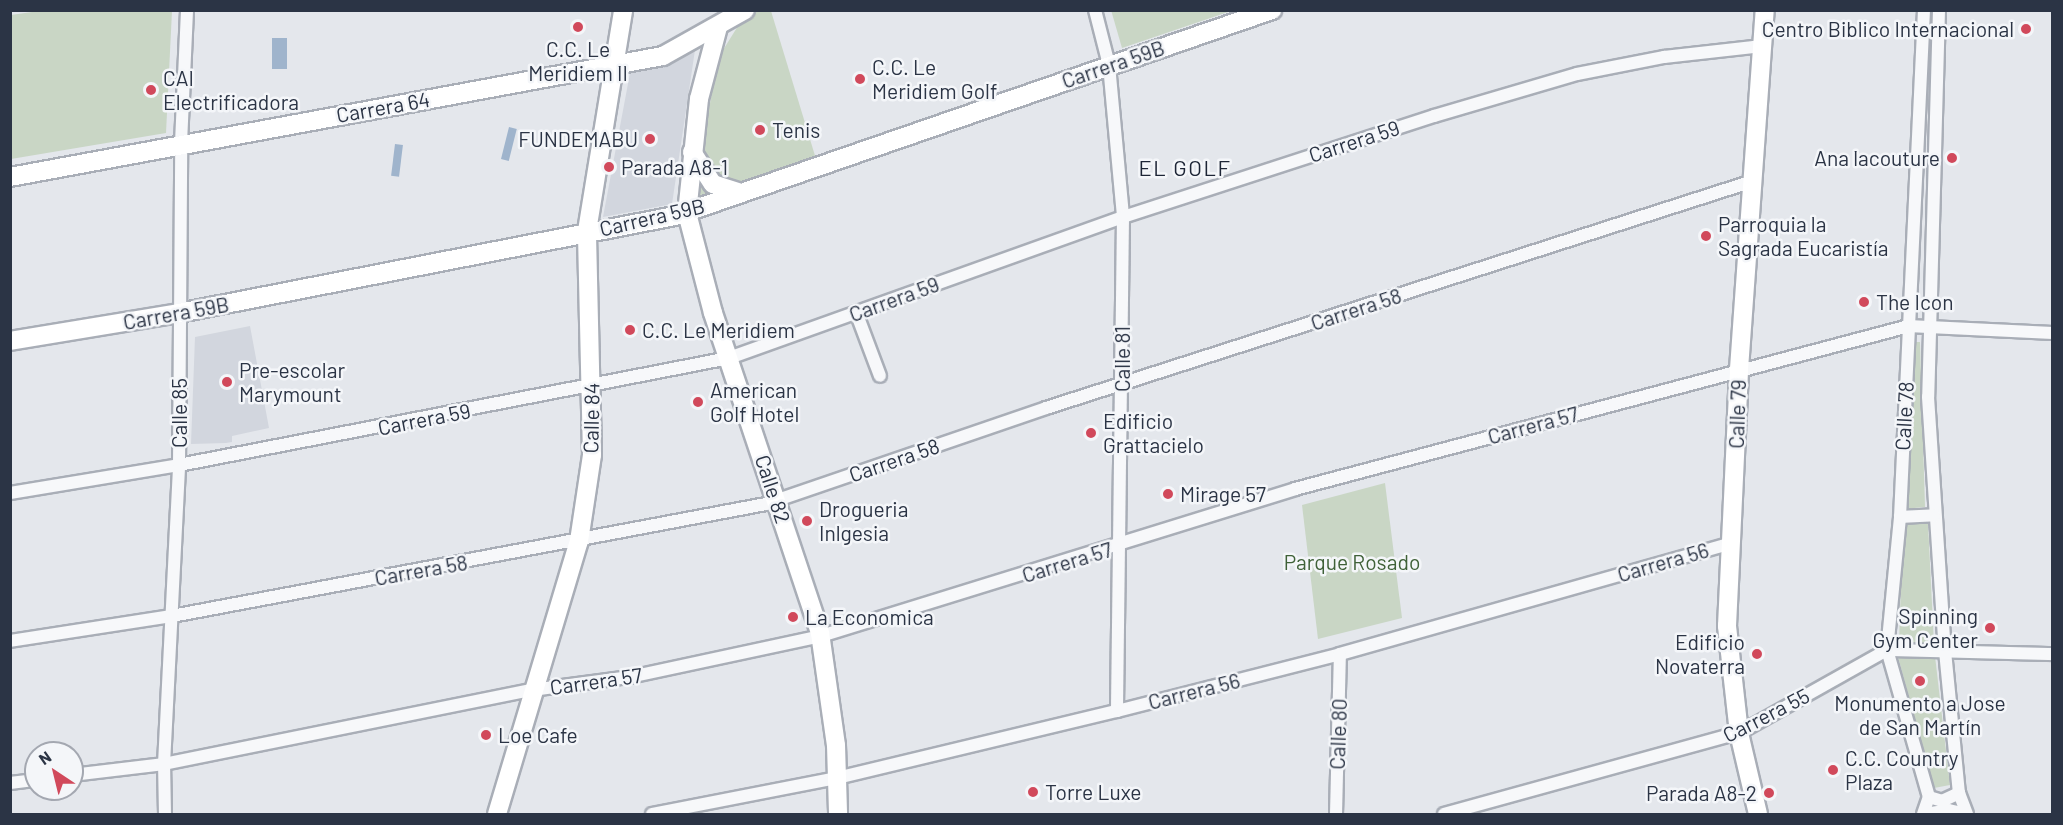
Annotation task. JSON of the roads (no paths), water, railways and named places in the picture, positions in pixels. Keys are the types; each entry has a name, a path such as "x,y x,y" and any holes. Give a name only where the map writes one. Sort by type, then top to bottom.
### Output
{"street":[{"name":"Calle 85","path":"165,814 164,764 179,465 181,143 187,10"},
{"name":"Calle 84","path":"497,814 532,690 579,541 592,455 587,231 616,66 623,10"},
{"name":"Carrera 64","path":"10,177 181,143 663,56 745,10"},
{"name":"Calle 81","path":"1095,10 1109,65 1123,217 1117,711"},
{"name":"Carrera 59B","path":"10,341 179,313 687,213 1272,10"},
{"name":"Calle 79","path":"1758,814 1739,733 1727,626 1739,369 1765,10"},
{"name":"Calle 78","path":"1924,10 1900,517 1887,650 1929,797"},
{"name":"Calle 78","path":"1939,10 1929,326 1934,515 1959,793 1967,814"},
{"name":"Calle 82","path":"718,27 704,76 692,152 687,213 729,358 821,636 837,778 838,814"},
{"name":"Carrera 59","path":"10,493 179,465 592,387 729,358 1123,217 1361,138 1577,74 1664,57 1762,46"},
{"path":"692,152 713,184 740,193"},
{"name":"Carrera 58","path":"10,641 172,615 579,541 777,500 1121,384 1753,181"},
{"path":"856,312 880,376"},
{"name":"Carrera 57","path":"84,774 164,764 532,690 630,677 821,636 1120,546 1295,489 1739,369 1909,326 2052,333"},
{"path":"1900,517 1934,515"},
{"name":"Carrera 56","path":"652,814 837,778 1117,711 1340,654 1731,543"},
{"path":"1887,650 2052,654"},
{"name":"Carrera 55","path":"1444,814 1739,733 1887,650"},
{"name":"Calle 80","path":"1336,814 1340,654"},
{"path":"1959,793 1942,801 1929,797 1924,814 1949,810 1967,814"}],"water":[{"path":"272,38 287,38 287,69 272,69"},
{"path":"509,127 517,129 509,161 501,159"},
{"path":"395,144 403,145 399,177 391,176"}],"place":[{"name":"C.C. Le Meridiem II","path":"578,27"},
{"name":"Centro Biblico Internacional","path":"2026,29"},
{"name":"C.C. Le Meridiem Golf","path":"860,79"},
{"name":"CAI Electrificadora","path":"151,90"},
{"name":"Tenis","path":"760,130"},
{"name":"FUNDEMABU","path":"650,139"},
{"name":"Ana lacouture","path":"1952,158"},
{"name":"Parada A8-1","path":"609,167"},
{"name":"Parroquia la Sagrada Eucaristía","path":"1706,236"},
{"name":"The Icon","path":"1864,302"},
{"name":"C.C. Le Meridiem","path":"630,330"},
{"name":"Pre-escolar Marymount","path":"227,382"},
{"name":"American Golf Hotel","path":"698,402"},
{"name":"Edificio Grattacielo","path":"1091,433"},
{"name":"Mirage 57","path":"1168,494"},
{"name":"Drogueria Inlgesia","path":"807,521"},
{"name":"La Economica","path":"793,617"},
{"name":"Spinning Gym Center","path":"1990,628"},
{"name":"Edificio Novaterra","path":"1757,654"},
{"name":"Monumento a Jose de San Martín","path":"1920,681"},
{"name":"Loe Cafe","path":"486,735"},
{"name":"C.C. Country Plaza","path":"1833,770"},
{"name":"Torre Luxe","path":"1033,792"},
{"name":"Parada A8-2","path":"1769,793"}],"district":[{"name":"EL GOLF","path":"1185,168"}],"park label":[{"name":"Parque Rosado","path":"1352,562"}]}
